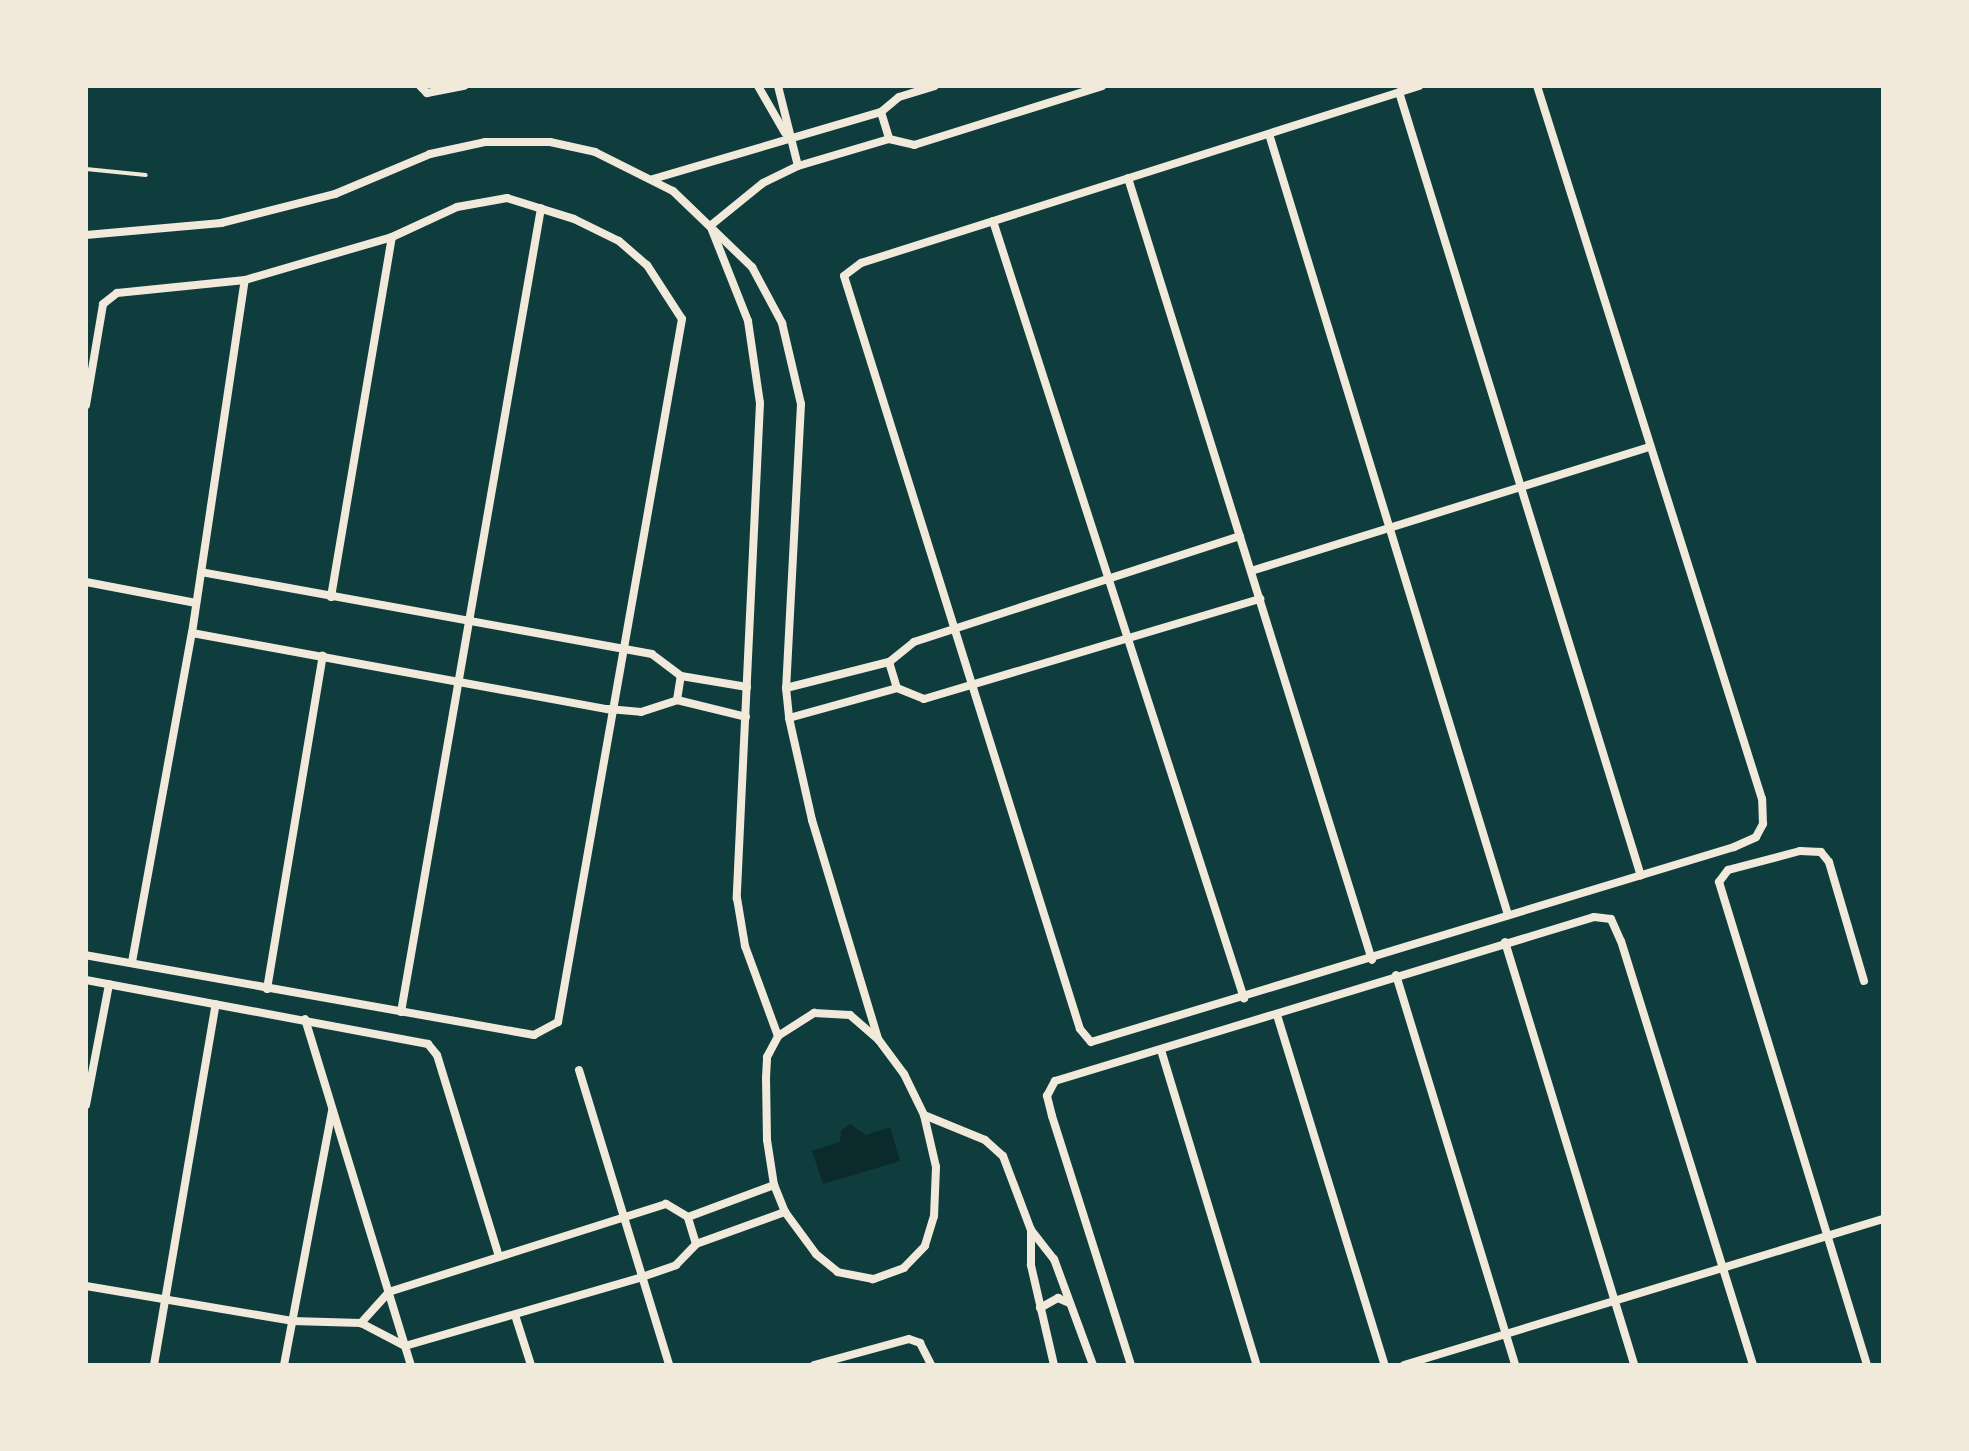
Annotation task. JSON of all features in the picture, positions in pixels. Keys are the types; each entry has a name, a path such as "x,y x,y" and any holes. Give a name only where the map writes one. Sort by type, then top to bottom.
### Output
{"street":[{"path":"424,89 464,86"},
{"path":"758,86 789,141"},
{"path":"778,86 789,141 798,166"},
{"path":"653,179 881,112 899,97 934,86"},
{"path":"710,226 763,183 798,166 889,139 914,145 1102,86"},
{"path":"1419,86 861,263 844,276 952,629 1080,1029 1091,1042 1372,960 1508,915 1734,847 1756,837 1763,824 1762,799 1537,86"},
{"path":"1399,92 1641,876"},
{"path":"881,112 889,139"},
{"path":"1269,134 1508,915"},
{"path":"86,235 221,223 279,212 335,194 430,154 485,142 550,142 595,152 653,179 710,226 752,267 767,290 793,359 801,404 786,688 789,718 812,820 878,1039"},
{"path":"1128,178 1372,960"},
{"path":"86,405 103,304 139,288 245,280 392,237 470,205 507,198 541,208 619,241 654,275 682,319 558,1022 534,1035 86,955"},
{"path":"401,1012 541,208"},
{"path":"993,221 1244,998"},
{"path":"710,226 748,321 760,403 737,898 745,946 778,1036"},
{"path":"331,597 392,237"},
{"path":"132,962 192,633 245,280"},
{"path":"1251,571 1650,447"},
{"path":"786,688 889,662 914,642 1240,536"},
{"path":"201,572 652,654 681,676 747,687"},
{"path":"86,582 196,603"},
{"path":"789,718 897,688 924,699 1260,599"},
{"path":"192,633 613,709 641,712 677,700 746,717"},
{"path":"267,989 323,656"},
{"path":"889,662 897,688"},
{"path":"677,700 681,676"},
{"path":"1864,981 1829,862 1821,852 1800,851 1728,870 1719,882 1867,1365"},
{"path":"1131,1365 1047,1096 1055,1081 1277,1015 1572,921 1611,919 1753,1365"},
{"path":"1505,942 1634,1365"},
{"path":"1396,975 1515,1365"},
{"path":"86,980 428,1044 437,1055 499,1257"},
{"path":"86,1105 109,984"},
{"path":"154,1365 216,1004"},
{"path":"830,1011 850,1015 878,1039 904,1074 924,1115 936,1167 934,1216 925,1246 904,1268 873,1279 838,1272 816,1254 785,1212 774,1185 766,1078 767,1057 778,1036 791,1023 830,1011"},
{"path":"1277,1015 1385,1365"},
{"path":"305,1019 411,1365"},
{"path":"1161,1050 1257,1365"},
{"path":"579,1070 669,1365"},
{"path":"284,1365 333,1109"},
{"path":"924,1115 985,1140 1003,1156 1031,1230 1054,1259 1093,1365"},
{"path":"688,1217 774,1185"},
{"path":"361,1323 389,1292 666,1204 688,1217 696,1244"},
{"path":"86,1286 292,1321 361,1323 405,1346 642,1277 676,1265 696,1244 785,1212"},
{"path":"1404,1365 1883,1219"},
{"path":"1031,1230 1029,1252 1054,1365"},
{"path":"1040,1308 1058,1298 1069,1303"},
{"path":"515,1315 531,1365"},
{"path":"814,1365 897,1340 920,1343 931,1365"}],"lane":[{"path":"86,169 146,175"}],"water":[{"path":"850,1124 866,1135 890,1127 900,1161 823,1184 812,1151 840,1142 841,1131"}]}
